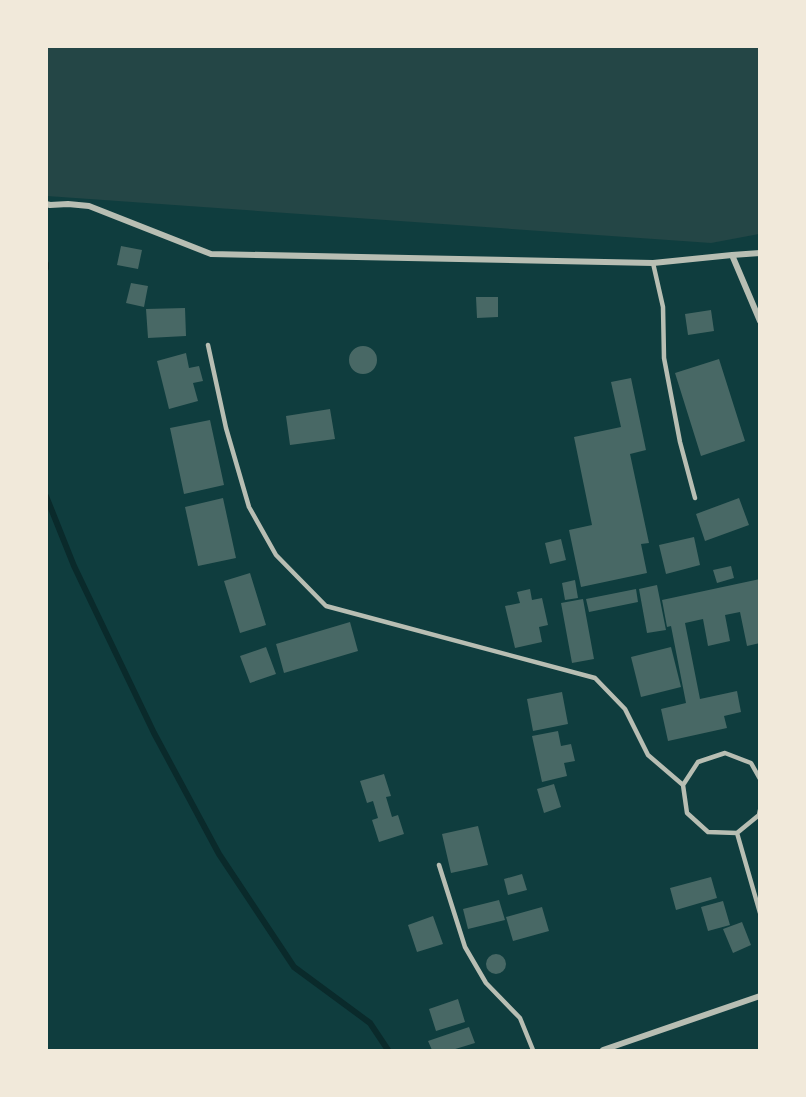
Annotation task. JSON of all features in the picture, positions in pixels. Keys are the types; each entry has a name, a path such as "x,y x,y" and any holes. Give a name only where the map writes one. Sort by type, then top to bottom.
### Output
{"street":[{"path":"46,204 89,206 211,254 653,263 759,253"},
{"path":"732,255 759,321"},
{"path":"603,1050 759,996"}],"lane":[{"path":"653,263 663,307 664,358 680,442 695,498"},
{"path":"208,345 226,428 249,507 276,555 326,606 595,678 625,709 648,755 683,786 687,813 708,832 737,832 759,815 759,810"},
{"path":"683,786 698,762 725,753 751,763 759,779"},
{"path":"737,832 759,913"},
{"path":"440,865 465,947 486,983 520,1018 533,1050"}],"shaded area":[{"path":"46,47 759,47 759,234 711,243 47,196"}],"building":[{"path":"121,246 142,250 138,269 117,265"},
{"path":"131,283 148,286 144,307 126,303"},
{"path":"476,297 498,297 498,317 477,318"},
{"path":"185,308 186,336 148,338 146,309"},
{"path":"711,310 714,331 688,335 685,314"},
{"path":"363,346 373,350 377,360 373,370 363,374 353,370 349,360 353,350"},
{"path":"186,353 189,368 199,366 203,381 193,383 198,401 169,409 157,361"},
{"path":"719,359 745,441 701,456 675,373"},
{"path":"631,378 646,450 630,454 649,543 641,544 647,573 581,587 569,530 592,525 574,437 621,427 611,382"},
{"path":"330,409 335,439 290,445 286,416"},
{"path":"210,420 224,485 184,494 170,428"},
{"path":"223,498 236,558 198,566 185,507"},
{"path":"739,498 749,525 705,541 696,514"},
{"path":"694,537 700,565 666,574 659,545"},
{"path":"561,539 566,560 550,564 545,543"},
{"path":"731,566 734,578 717,583 713,570"},
{"path":"250,573 266,625 240,633 224,581"},
{"path":"760,579 760,643 747,646 740,612 725,615 730,641 708,646 703,619 685,623 700,699 737,691 741,712 724,716 727,728 668,741 661,709 686,703 671,626 667,627 662,600"},
{"path":"575,580 578,598 565,600 562,583"},
{"path":"657,585 666,630 647,633 639,589"},
{"path":"530,589 532,600 542,598 548,625 539,627 542,642 515,648 505,606 520,603 517,592"},
{"path":"636,589 638,602 589,612 586,599"},
{"path":"583,599 594,659 572,663 561,603"},
{"path":"350,622 358,651 284,673 276,644"},
{"path":"266,647 276,674 250,683 240,656"},
{"path":"671,647 681,687 641,697 631,657"},
{"path":"562,692 568,724 533,731 527,699"},
{"path":"558,731 561,746 571,744 575,761 564,763 567,776 542,782 532,736"},
{"path":"384,774 391,796 386,797 392,817 398,815 404,834 379,842 372,820 378,818 373,801 367,803 360,781"},
{"path":"554,784 561,807 544,813 537,789"},
{"path":"478,826 488,865 451,873 442,834"},
{"path":"522,874 527,890 508,895 504,879"},
{"path":"711,877 717,898 676,910 670,888"},
{"path":"499,900 505,920 468,929 463,909"},
{"path":"723,901 730,925 708,931 701,907"},
{"path":"542,907 549,931 513,941 506,917"},
{"path":"433,916 443,944 417,952 408,925"},
{"path":"742,922 751,945 733,953 723,929"},
{"path":"496,954 503,957 506,964 503,971 496,974 489,971 486,964 489,957"},
{"path":"458,999 465,1022 436,1031 429,1009"},
{"path":"469,1027 475,1043 452,1050 432,1050 428,1041"}],"waterway":[{"path":"46,496 74,566 154,733 219,854 294,967 370,1023 388,1050"}]}
